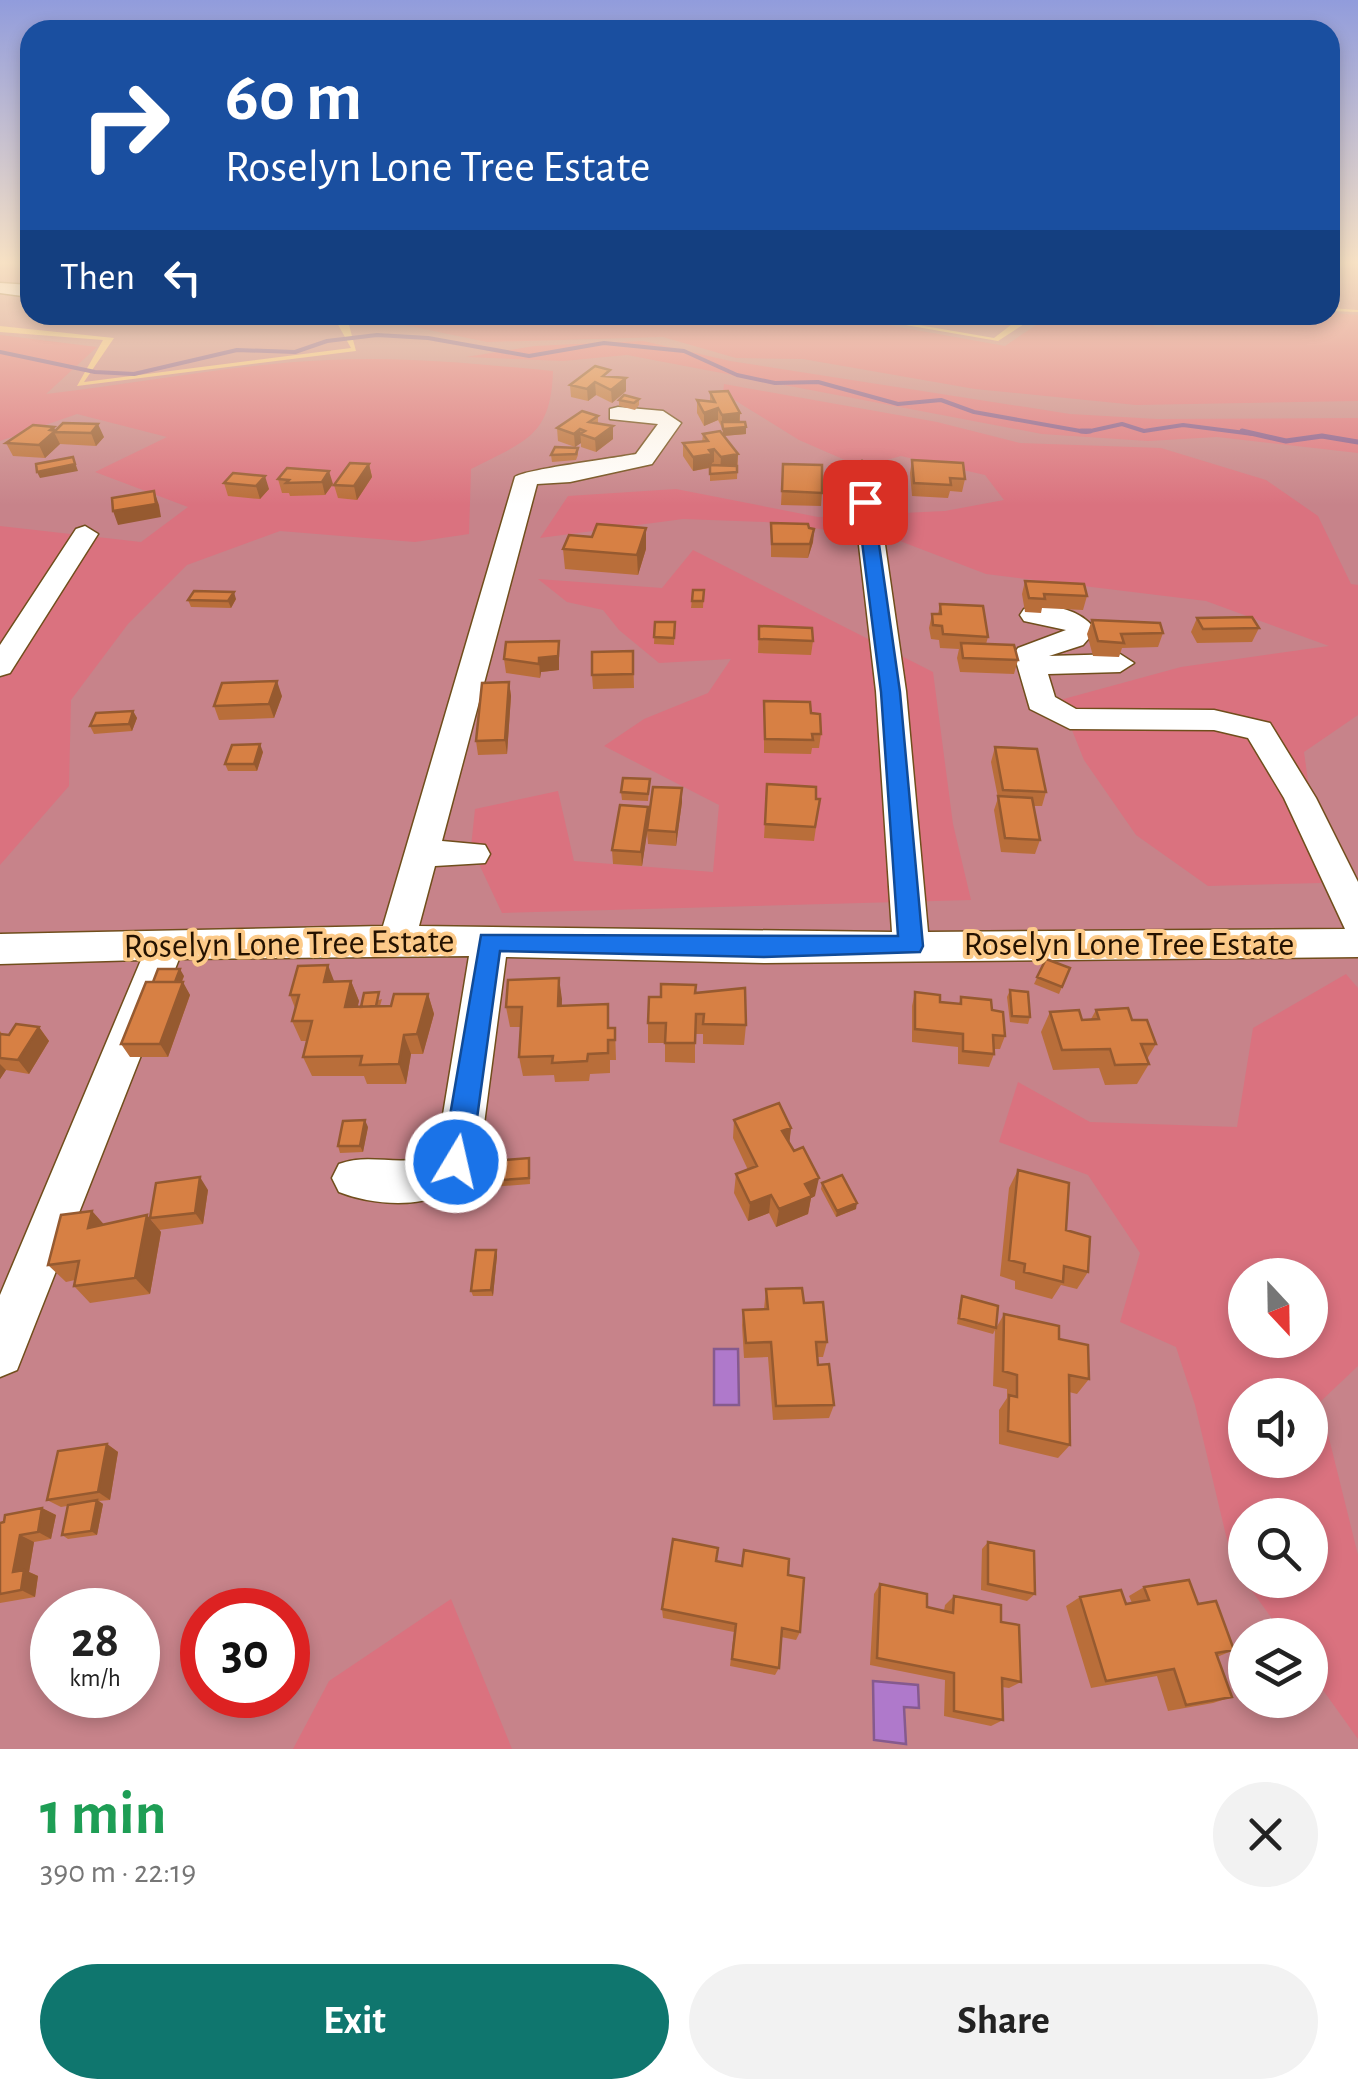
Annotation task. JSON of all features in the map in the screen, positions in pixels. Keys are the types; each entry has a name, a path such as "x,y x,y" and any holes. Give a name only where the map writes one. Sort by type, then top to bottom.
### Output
{"street":[{"path":"397,940 527,477 588,472 644,460 670,423 663,418 618,414"},
{"path":"862,468 891,692 911,946"},
{"path":"0,667 85,534"},
{"path":"1034,614 1069,618 1082,630 1073,639 1030,651 1030,666 1041,702 1070,720 1214,720 1259,730 1300,798 1358,919"},
{"path":"1030,666 1120,663"},
{"path":"421,852 473,854"},
{"name":"Roselyn Lone Tree Estate","path":"0,948 397,940 764,948 1358,943"},
{"path":"354,1178 427,1182 456,1162 490,941"},
{"path":"0,1353 166,945"}],"shaded area":[{"path":"0,343 102,343 77,386 356,351 354,343 1358,343 1358,1749 0,1749"},
{"path":"0,343 97,347 46,394 329,360 413,360 553,371 547,410 532,434 471,469 469,534 415,542 280,531 187,565 128,624 71,700 69,786 0,865 0,679 21,660 0,657 0,526 141,542 188,507 95,472 167,437 77,414 0,441"},
{"path":"111,343 348,343 351,348 84,382"},
{"path":"650,343 730,361 1070,414 1157,419 1358,418 1358,453 1217,437 1148,441 1042,434 627,355 563,361 466,357 535,346"},
{"path":"683,343 986,343 1005,346 1010,343 1358,343 1358,401 1136,405 975,389 803,359 736,358"},
{"path":"724,384 937,422 1020,443 1161,448 1266,480 1318,516 1351,584 1358,585 1358,715 1304,752 1322,883 1208,886 1136,835 1084,760 1060,700 1181,667 1329,646 1206,601 986,574 892,538 765,522 683,519 540,538 568,496 676,489 818,517 945,511 1004,500 985,475 901,456 861,467 799,440 723,393"},
{"path":"693,550 933,672 953,824 971,900 502,913 471,847 475,809 558,791 574,861 713,872 719,805 604,746 644,719 708,693 731,659 659,663 619,630 603,610 567,602 538,579 662,588"},
{"path":"1346,974 1358,988 1358,1366 1328,1394 1328,1378 1228,1378 1228,1478 1328,1478 1328,1434 1358,1555 1358,1739 1328,1697 1328,1618 1272,1618 1257,1598 1328,1598 1328,1498 1228,1498 1228,1544 1195,1405 1176,1347 1120,1322 1140,1253 1088,1175 999,1142 1018,1082 1090,1122 1237,1127 1253,1028"},
{"path":"714,1349 738,1349 739,1405 714,1405"},
{"path":"451,1599 512,1749 293,1749 329,1681"},
{"path":"873,1681 918,1685 919,1708 904,1707 906,1744 874,1740"}],"building":[{"path":"595,366 610,370 603,376 626,378 611,390 595,382 587,389 570,385"},
{"path":"728,391 740,413 722,415 718,408 704,413 697,400 715,402 710,392"},
{"path":"624,395 639,399 634,403 619,400"},
{"path":"582,411 598,416 589,422 613,426 595,439 580,434 585,431 580,429 574,434 557,428"},
{"path":"722,422 745,422 746,427 723,429"},
{"path":"63,423 98,424 91,433 54,432"},
{"path":"33,425 54,427 50,430 55,431 39,445 6,443"},
{"path":"720,431 738,454 721,457 714,449 709,450 712,454 693,457 683,443 708,441 703,434"},
{"path":"555,447 578,448 576,454 551,455"},
{"path":"73,457 75,464 37,472 36,464"},
{"path":"912,460 963,463 965,479 950,478 951,485 914,483"},
{"path":"350,463 369,464 354,486 334,485"},
{"path":"783,464 822,465 822,493 782,491"},
{"path":"710,465 737,466 737,472 710,474"},
{"path":"287,468 329,471 322,482 286,483 289,480 278,479"},
{"path":"233,473 265,476 256,486 224,483"},
{"path":"154,491 156,504 113,511 112,498"},
{"path":"771,523 808,524 814,529 810,544 772,544"},
{"path":"597,524 646,528 637,555 563,549 569,535 592,537"},
{"path":"1025,581 1084,584 1087,596 1044,594 1045,599 1029,598"},
{"path":"693,590 704,590 703,601 692,601"},
{"path":"194,591 234,592 228,601 188,600"},
{"path":"940,604 983,606 988,637 943,634 942,626 933,625 932,614 941,614"},
{"path":"1252,617 1259,628 1203,629 1197,618"},
{"path":"1092,620 1160,623 1163,633 1121,634 1124,643 1098,641"},
{"path":"655,622 675,622 674,638 654,637"},
{"path":"759,626 812,628 813,641 759,639"},
{"path":"559,641 558,656 539,658 539,664 504,659 506,642"},
{"path":"961,643 1014,645 1018,660 963,658"},
{"path":"633,651 633,674 592,675 592,652"},
{"path":"277,681 269,704 214,706 222,683"},
{"path":"509,682 505,740 476,741 482,683"},
{"path":"764,701 810,702 811,713 820,714 821,734 812,734 813,740 765,739"},
{"path":"133,711 129,724 90,726 96,713"},
{"path":"260,744 254,764 225,764 232,745"},
{"path":"995,747 1037,749 1046,792 1003,790"},
{"path":"623,778 650,779 648,794 621,792"},
{"path":"767,784 816,787 816,799 820,799 815,827 765,824"},
{"path":"653,787 682,788 676,832 647,830"},
{"path":"998,796 1032,798 1040,840 1005,838"},
{"path":"620,805 648,807 641,852 612,850"},
{"path":"1046,959 1070,968 1062,987 1037,977"},
{"path":"328,965 324,982 351,981 345,1007 391,1006 394,994 428,994 417,1034 404,1035 399,1064 360,1065 362,1056 303,1057 312,1021 292,1021 299,995 290,995 298,966"},
{"path":"158,969 180,969 175,982 153,982"},
{"path":"559,978 558,1006 608,1004 608,1028 615,1028 615,1040 608,1040 608,1053 588,1054 587,1061 552,1063 553,1056 519,1057 522,1007 506,1007 508,980"},
{"path":"146,982 183,982 160,1044 121,1044"},
{"path":"661,984 696,985 695,993 745,988 746,1025 703,1024 704,1014 696,1014 695,1043 665,1043 666,1023 648,1023 649,997 661,997"},
{"path":"1010,990 1028,992 1030,1017 1012,1016"},
{"path":"379,992 376,1006 361,1007 364,993"},
{"path":"915,992 940,995 940,1002 961,1004 961,997 991,1000 992,1010 1003,1012 1005,1036 993,1035 994,1054 963,1051 963,1034 915,1029"},
{"path":"1128,1008 1132,1020 1147,1020 1156,1044 1141,1044 1149,1064 1115,1065 1110,1049 1062,1050 1050,1012 1079,1010 1082,1020 1099,1019 1096,1010"},
{"path":"16,1024 39,1027 18,1060 0,1058 0,1034 9,1035"},
{"path":"779,1103 791,1128 782,1131 794,1151 803,1147 819,1178 805,1184 812,1196 779,1209 771,1195 750,1203 736,1174 757,1166 734,1120"},
{"path":"365,1120 360,1146 338,1146 343,1121"},
{"path":"529,1158 529,1178 489,1181 491,1161"},
{"path":"1018,1170 1069,1183 1066,1230 1090,1237 1088,1272 1064,1266 1063,1282 1024,1272 1025,1264 1009,1260"},
{"path":"842,1175 857,1203 837,1211 822,1183"},
{"path":"200,1177 195,1213 150,1218 156,1183"},
{"path":"92,1211 88,1228 147,1215 135,1278 74,1286 79,1261 48,1265 61,1215"},
{"path":"476,1250 496,1250 491,1290 471,1291"},
{"path":"802,1288 804,1303 823,1302 827,1342 816,1342 818,1365 829,1364 834,1405 776,1406 771,1342 746,1343 743,1310 768,1309 766,1289"},
{"path":"962,1296 998,1306 996,1328 959,1318"},
{"path":"1004,1314 1059,1326 1059,1339 1088,1345 1089,1379 1069,1375 1070,1445 1008,1431 1009,1395 1017,1397 1017,1375 1003,1371"},
{"path":"107,1444 98,1492 47,1500 58,1451"},
{"path":"97,1500 91,1531 62,1535 68,1505"},
{"path":"42,1508 38,1532 20,1535 13,1572 24,1570 21,1590 0,1594 0,1523 5,1515"},
{"path":"673,1539 718,1548 716,1561 742,1566 744,1550 789,1559 788,1575 804,1578 800,1632 782,1628 779,1668 732,1659 736,1624 662,1609"},
{"path":"988,1542 1034,1551 1035,1594 988,1584"},
{"path":"1189,1580 1198,1604 1216,1601 1228,1634 1228,1651 1216,1653 1228,1686 1228,1698 1186,1705 1174,1669 1106,1681 1080,1597 1121,1590 1126,1604 1149,1600 1144,1587"},
{"path":"880,1584 927,1594 927,1607 953,1613 954,1596 1001,1605 1001,1622 1019,1625 1021,1682 1002,1678 1003,1720 954,1711 954,1673 877,1658"}],"waterway":[{"path":"0,352 95,372 134,374 237,350 295,352 322,343"},
{"path":"454,343 529,356 604,343 684,351 737,375 775,383 818,382 898,404 941,400 974,412 1086,432 1122,424 1144,431 1183,425 1253,434"},
{"path":"1081,431 1090,431"},
{"path":"1242,431 1286,441 1322,436 1358,442"}],"route":[{"path":"456,1162 490,941 764,948 911,946 891,692 865,502"}]}
